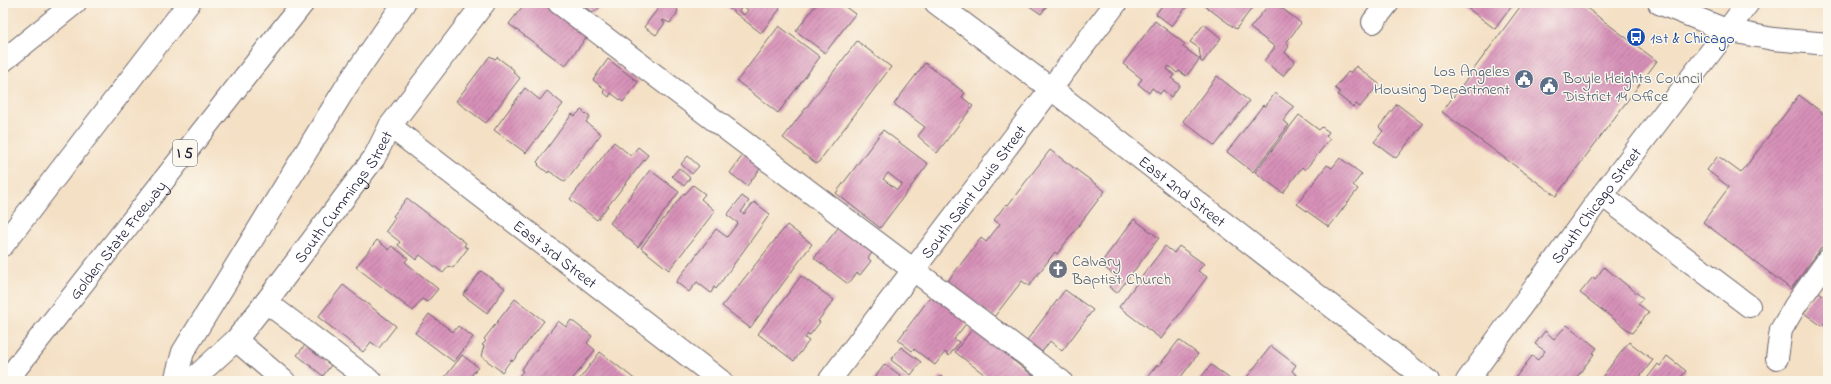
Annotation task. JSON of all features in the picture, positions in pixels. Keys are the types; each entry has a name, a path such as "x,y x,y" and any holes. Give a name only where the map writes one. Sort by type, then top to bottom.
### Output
{"main road":[{"path":"3,61 76,3"},
{"path":"3,245 189,3"},
{"name":"Golden State Freeway","path":"6,381 304,3"},
{"path":"175,381 183,352 342,93 404,3"},
{"name":"South Cummings Street","path":"191,381 236,340 266,302 374,158 390,126 484,3"},
{"path":"559,3 1061,381"},
{"name":"East 2nd Street","path":"936,3 1050,88 1428,381"},
{"name":"South Saint Louis Street","path":"830,381 1050,88 1116,3"},
{"path":"1373,22 1388,3"},
{"path":"1659,3 1726,30 1773,39 1828,44"},
{"name":"South Chicago Street","path":"1467,381 1602,195 1748,3"},
{"name":"East 3rd Street","path":"390,126 721,381"},
{"path":"1602,195 1749,306"},
{"path":"1777,358 1781,330 1795,306 1828,260"},
{"path":"266,302 371,381"},
{"path":"236,340 284,381"}],"building":[{"path":"525,3 546,3 588,35 565,66 509,24"},
{"path":"580,3 603,3 593,13"},
{"path":"662,3 680,3 676,8 678,10 676,15 670,23 663,20 662,21 665,23 656,35 644,27"},
{"path":"722,3 781,3 778,6 780,9 761,33","holes":["743,6 748,10 744,15 739,11"]},
{"path":"817,3 840,3 855,14 825,53 796,31"},
{"path":"1025,3 1049,3 1041,14"},
{"path":"1164,3 1184,3 1187,6 1172,26 1156,14"},
{"path":"1201,3 1256,3 1236,29"},
{"path":"1270,3 1275,3 1301,23 1286,43 1289,46 1285,53 1295,61 1283,76 1264,61 1275,47 1250,28"},
{"path":"1461,3 1514,3 1495,29"},
{"name":"Boyle Heights Council District 14 Office","path":"1523,3 1580,3 1657,61 1556,196 1442,112"},
{"path":"1155,21 1185,44 1183,47 1200,59 1186,76 1179,71 1177,73 1169,66 1167,69 1174,75 1171,78 1180,85 1171,97 1163,90 1160,94 1152,88 1149,93 1138,84 1142,79 1123,64"},
{"path":"1204,24 1221,38 1203,62 1201,62 1199,48 1190,42"},
{"path":"779,26 820,57 778,113 737,81"},
{"path":"857,41 891,67 817,164 783,138"},
{"path":"490,56 495,59 497,57 514,70 513,72 520,78 486,123 456,101"},
{"path":"608,59 638,82 623,102 611,93 609,97 603,92 605,89 593,80"},
{"path":"925,63 965,93 962,97 973,106 937,153 918,136 925,127 894,104"},
{"path":"1356,66 1379,84 1360,107 1356,104 1353,107 1338,95 1340,92 1335,88 1348,72 1350,73"},
{"path":"1217,76 1249,101 1215,146 1183,121"},
{"path":"525,88 540,100 547,91 563,104 526,153 494,130"},
{"path":"1275,93 1294,107 1283,121 1289,125 1253,172 1227,152 1263,105 1265,107"},
{"path":"1799,95 1828,117 1828,239 1791,289 1703,222 1729,187 1707,170 1718,156 1741,173"},
{"path":"1397,104 1423,124 1396,158 1374,142 1383,131 1379,127"},
{"path":"581,110 590,117 586,122 601,134 565,182 549,171 548,173 538,165 539,164 537,162 572,114 575,116"},
{"path":"1299,115 1319,130 1322,127 1329,132 1326,136 1330,139 1305,170 1302,167 1283,193 1255,172"},
{"path":"883,130 928,164 880,228 836,193","holes":["888,173 902,184 897,190 883,179"]},
{"path":"614,142 631,156 638,147 648,155 597,220 570,199"},
{"path":"1050,150 1105,191 1057,254 1055,252 1029,286 1022,281 994,317 947,282 981,238 986,242 1000,224 994,220 1006,204 1008,205"},
{"path":"745,152 763,165 747,186 730,173"},
{"path":"688,156 699,166 692,174 681,164"},
{"path":"1340,158 1362,174 1353,185 1358,189 1329,227 1297,204 1327,165 1332,168"},
{"path":"679,168 690,178 684,186 672,176"},
{"path":"650,170 679,192 638,247 610,223"},
{"path":"693,185 705,194 701,199 715,211 669,270 641,248 684,193 685,194"},
{"path":"742,196 749,201 741,212 744,214 754,202 770,214 716,289 714,287 711,293 697,282 689,292 676,282 716,229 727,237 738,223 727,215"},
{"path":"407,198 466,243 464,246 468,248 453,268 449,266 443,273 420,255 416,260 398,245 400,242 386,231 395,218 393,216"},
{"path":"1134,219 1159,238 1117,293 1109,287 1117,277 1100,264"},
{"path":"842,223 875,249 868,258 871,261 860,275 857,273 848,284 814,258"},
{"path":"787,225 812,244 750,328 722,306"},
{"path":"377,240 389,250 392,246 408,258 405,262 438,289 427,302 422,299 413,311 356,267"},
{"path":"1165,246 1174,253 1179,246 1204,264 1198,271 1207,277 1161,339 1119,307"},
{"path":"1604,267 1643,298 1638,304 1649,312 1632,333 1580,293 1593,277 1595,279"},
{"path":"481,271 505,288 487,313 463,295"},
{"path":"801,276 834,300 818,321 820,322 810,335 808,334 805,338 809,341 794,361 758,334"},
{"path":"343,285 396,326 379,348 371,342 363,352 318,317"},
{"path":"1065,290 1093,310 1062,351 1050,341 1042,352 1027,340"},
{"path":"1817,290 1828,299 1828,318 1822,326 1801,311"},
{"path":"935,291 969,320 954,339 959,342 949,356 945,352 935,365 914,349 912,351 898,340"},
{"path":"515,299 544,321 513,361 511,360 502,372 481,356 484,346 482,345 486,341 484,339"},
{"path":"429,314 453,332 458,326 473,337 454,362 415,333"},
{"path":"571,320 592,336 587,343 595,350 571,381 515,381 523,371 521,370 558,321 566,327"},
{"path":"975,325 1013,354 1010,358 1040,381 999,381 995,378 993,381 955,352"},
{"path":"1567,325 1597,348 1574,381 1513,381 1532,356 1538,360 1545,351 1535,344 1545,331 1554,339"},
{"path":"1179,340 1198,354 1178,381 1144,381 1157,365 1159,366"},
{"path":"1629,342 1653,360 1638,379 1640,381 1599,381"},
{"path":"305,345 331,365 323,376 297,355"},
{"path":"1271,346 1296,365 1292,371 1299,377 1296,381 1244,381"},
{"path":"901,347 921,362 911,375 891,360"},
{"path":"600,352 637,381 578,381"},
{"path":"462,355 478,367 467,381 442,381"},
{"path":"1667,356 1686,371 1679,380 1680,381 1645,381 1658,364 1660,366"},
{"path":"885,364 908,381 872,381"},
{"path":"1211,365 1230,379 1228,381 1198,381"},
{"path":"941,376 948,381 937,381"}],"place":[{"name":"1st & Chicago","path":"1636,37"},
{"name":"Los Angeles Housing Department","path":"1524,79"},
{"name":"Boyle Heights Council District 14 Office","path":"1549,86"},
{"name":"Calvary Baptist Church","path":"1058,269"}]}
